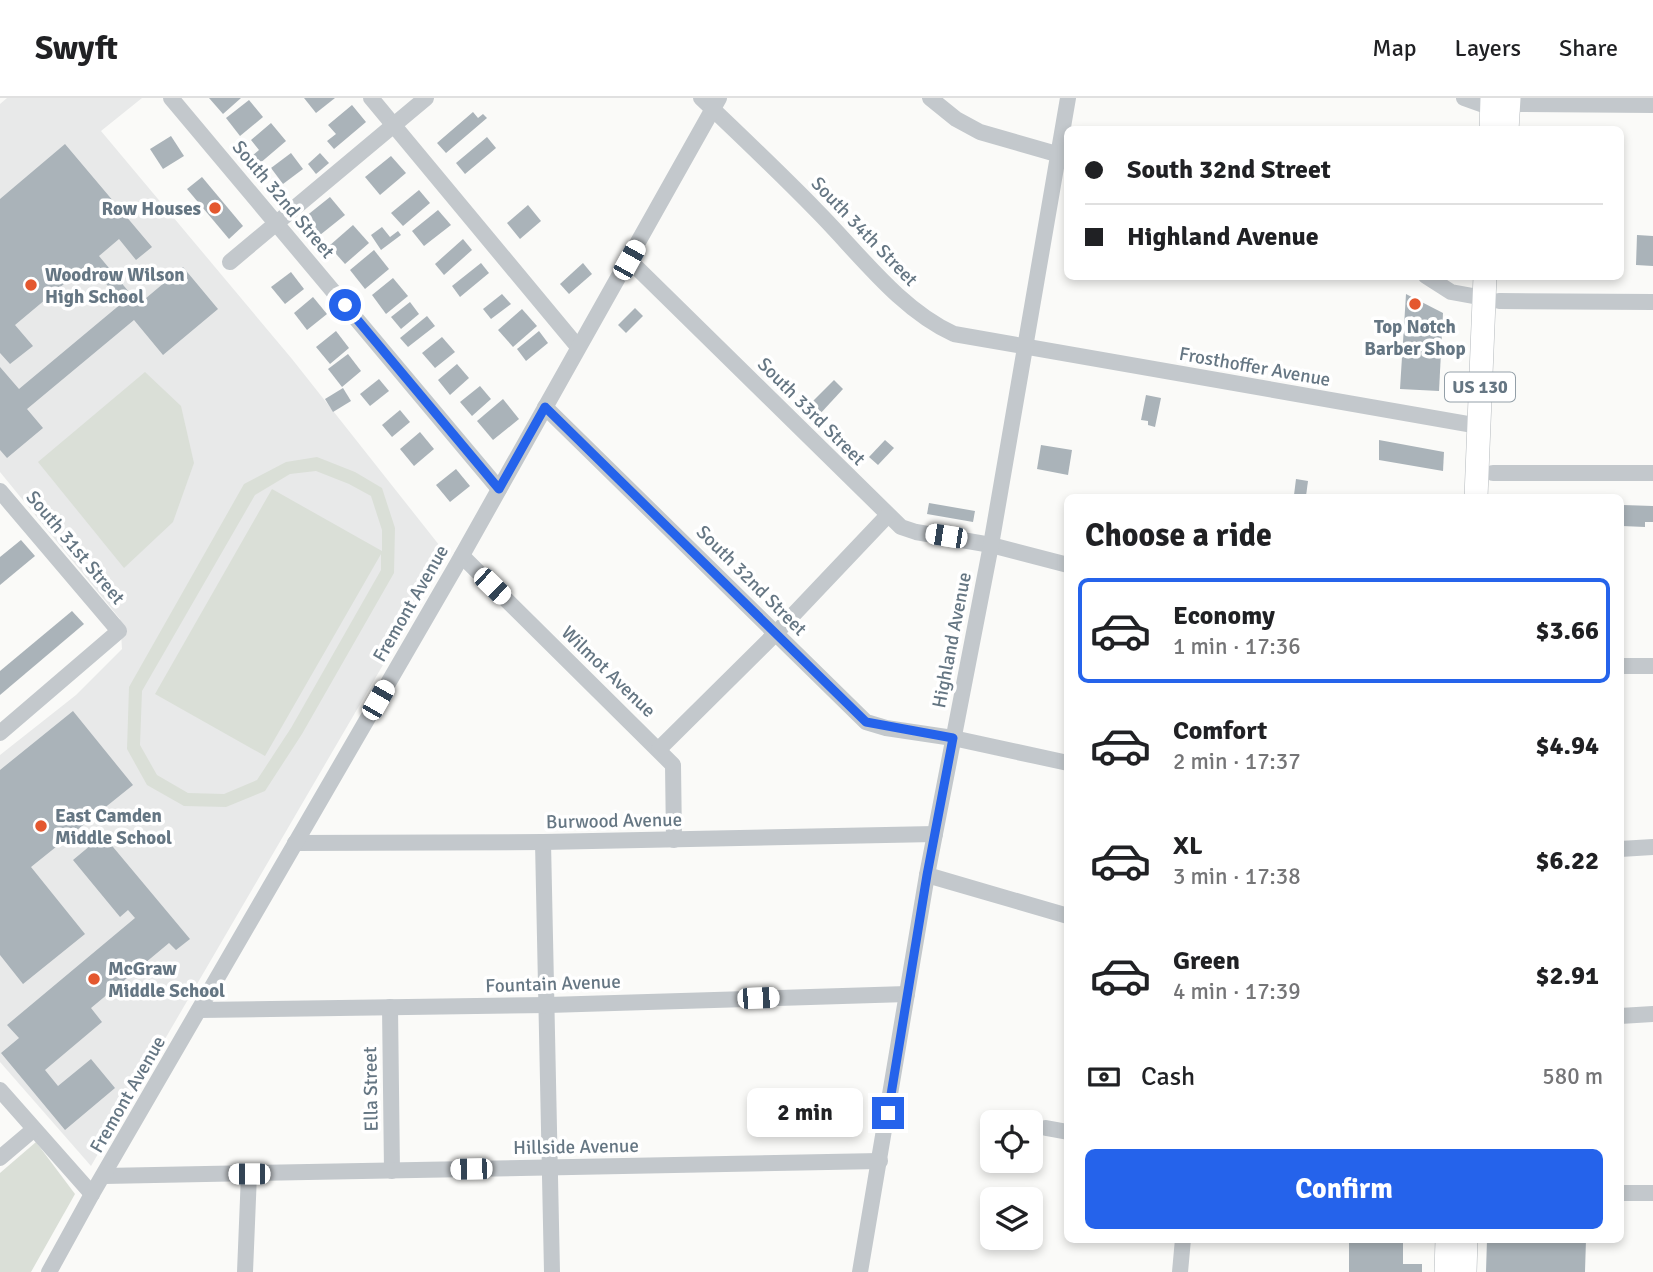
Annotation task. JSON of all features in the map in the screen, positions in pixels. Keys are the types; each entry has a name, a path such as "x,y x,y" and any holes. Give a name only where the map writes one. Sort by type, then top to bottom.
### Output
{"highway":[{"path":"1498,108 1505,126"},
{"name":"US 130","path":"1476,494 1489,292"},
{"name":"US 130","path":"1489,292 1492,494"},
{"path":"1446,1272 1447,1243"},
{"path":"1465,1272 1466,1243"}],"street":[{"name":"South 32nd Street","path":"171,98 499,489"},
{"path":"371,98 578,347"},
{"path":"230,262 426,98"},
{"path":"930,98 956,119 980,132 1063,156"},
{"name":"Highland Avenue","path":"1066,126 1068,98"},
{"path":"1464,98 1498,108 1653,105"},
{"name":"Fremont Avenue","path":"49,1272 462,556 629,260 711,102"},
{"name":"South 34th Street","path":"711,102 914,311 935,326 954,334 1024,346"},
{"name":"Highland Avenue","path":"860,1272 927,875 991,545 1024,346 1063,156"},
{"name":"South 33rd Street","path":"629,260 901,527 991,545 1064,564"},
{"path":"1432,280 1451,292 1653,302"},
{"name":"Frosthoffer Avenue","path":"1024,346 1479,426"},
{"name":"South 32nd Street","path":"545,407 866,722 1064,762"},
{"path":"1493,473 1653,473"},
{"name":"South 31st Street","path":"0,491 119,631 0,733"},
{"path":"0,519 14,508"},
{"path":"659,749 776,633 888,515"},
{"name":"Wilmot Avenue","path":"462,556 673,765 674,840"},
{"path":"1624,666 1653,666"},
{"name":"Burwood Avenue","path":"295,843 543,842 935,834"},
{"path":"543,842 552,1272"},
{"path":"1624,851 1653,848"},
{"path":"927,875 1064,915"},
{"name":"Fountain Avenue","path":"199,1010 548,1005 908,994"},
{"name":"Ella Street","path":"390,1007 392,1171"},
{"path":"1624,1015 1653,1014"},
{"path":"0,1090 92,1194"},
{"path":"1046,1128 1064,1131"},
{"path":"0,1158 33,1130"},
{"name":"Hillside Avenue","path":"104,1175 880,1161"},
{"path":"245,1272 249,1174"},
{"path":"1624,1193 1653,1193"},
{"path":"1180,1272 1183,1243"}],"shaded area":[{"path":"7,98 142,98 101,131 292,359 447,555 91,1166 0,1062 0,755 76,695 122,649 120,619 0,472 0,104"},
{"path":"145,372 181,406 194,463 173,522 124,568 38,462"},
{"path":"317,457 355,472 382,488 395,528 394,573 302,734 265,791 226,807 184,806 147,785 127,749 129,687 244,484 286,462","holes":["316,471 371,496 382,530 382,551 272,489 155,694 265,756 381,554 381,570 291,728 257,780 224,794 188,793 157,775 140,745 142,691 255,495 290,474"]},
{"path":"36,1142 75,1194 31,1272 0,1272 0,1173"}],"building":[{"path":"209,98 241,98 223,114"},
{"path":"304,98 335,98 316,113"},
{"path":"249,100 263,117 240,136 226,118"},
{"path":"352,105 366,122 334,149 327,141 336,134 328,125"},
{"path":"473,112 478,118 483,114 487,118 446,153 437,143"},
{"path":"271,123 286,141 259,164 252,156 259,150 251,140"},
{"path":"171,136 184,156 163,169 150,149"},
{"path":"487,137 496,148 465,174 456,163"},
{"name":"Woodrow Wilson High School","path":"65,144 152,247 136,260 119,239 99,256 139,304 183,267 218,309 163,355 134,320 27,409 43,428 7,458 0,450 0,367 19,389 122,303 89,263 15,325 33,346 10,364 0,353 0,199"},
{"path":"291,153 303,169 283,184 271,168"},
{"path":"320,153 329,163 316,174 308,164"},
{"path":"391,156 406,173 380,195 365,177"},
{"name":"Row Houses","path":"202,177 243,226 229,239 187,189"},
{"path":"419,190 430,203 403,226 391,213"},
{"path":"330,197 345,215 320,235 305,217"},
{"path":"528,205 541,221 520,239 507,223"},
{"path":"438,210 451,225 424,246 412,231"},
{"path":"353,225 369,243 345,264 329,246"},
{"path":"382,227 390,237 398,231 401,235 381,250 371,235"},
{"path":"1637,235 1653,236 1653,266 1636,265"},
{"path":"463,239 472,250 444,275 435,264"},
{"path":"374,250 389,269 365,289 350,270"},
{"path":"481,263 489,273 460,297 452,286"},
{"path":"583,263 592,274 569,294 560,284"},
{"path":"291,272 304,289 285,304 271,287"},
{"path":"393,278 408,296 386,314 372,295"},
{"path":"502,294 511,304 491,319 483,309"},
{"path":"1406,294 1443,313 1439,391 1400,389"},
{"path":"313,297 327,314 307,330 294,313"},
{"path":"410,302 419,314 401,329 391,317"},
{"path":"635,308 643,316 626,333 618,325"},
{"path":"522,309 537,326 513,347 498,330"},
{"path":"427,316 435,326 408,347 400,338"},
{"path":"336,331 349,348 330,364 316,347"},
{"path":"539,331 548,343 526,361 517,349"},
{"path":"442,337 455,352 435,368 422,353"},
{"path":"348,354 361,371 342,387 328,369"},
{"path":"457,364 469,378 450,395 438,380"},
{"path":"379,379 389,391 370,406 360,394"},
{"path":"834,380 843,389 819,415 809,405"},
{"path":"480,386 491,399 472,416 460,402"},
{"path":"343,388 351,401 333,412 325,399"},
{"path":"1146,395 1161,398 1155,427 1148,425 1148,421 1141,420"},
{"path":"503,399 519,419 493,440 477,421"},
{"path":"400,410 410,422 392,437 382,425"},
{"path":"420,432 434,449 414,466 400,449"},
{"path":"885,440 894,448 878,465 869,457"},
{"path":"1379,440 1444,452 1443,471 1379,460"},
{"path":"1041,445 1072,450 1068,475 1037,469"},
{"path":"456,469 470,486 450,502 436,485"},
{"path":"1296,479 1308,481 1306,494 1294,494"},
{"path":"929,503 975,511 973,522 927,514"},
{"path":"1624,505 1653,506 1653,522 1645,522 1645,527 1624,526"},
{"path":"21,540 35,556 0,585 0,557"},
{"path":"72,611 84,624 0,695 0,671"},
{"name":"East Camden Middle School","path":"73,711 133,785 31,867 85,934 23,984 0,955 0,770"},
{"name":"McGraw Middle School","path":"103,835 190,939 176,950 169,943 91,1008 102,1022 45,1070 58,1086 91,1059 115,1088 65,1130 1,1053 19,1038 7,1025 135,918 128,910 120,917 73,860"},
{"path":"1349,1243 1403,1243 1403,1264 1422,1264 1422,1272 1349,1272"},
{"path":"1487,1243 1586,1243 1585,1272 1486,1272"}],"place":[{"name":"Row Houses","path":"215,208"},
{"name":"Woodrow Wilson High School","path":"31,285"},
{"name":"Top Notch Barber Shop","path":"1415,304"},
{"name":"East Camden Middle School","path":"41,826"},
{"name":"McGraw Middle School","path":"94,979"}],"route":[{"path":"345,305 499,489 545,407 866,722 886,728 953,738 927,875 888,1113"}]}
